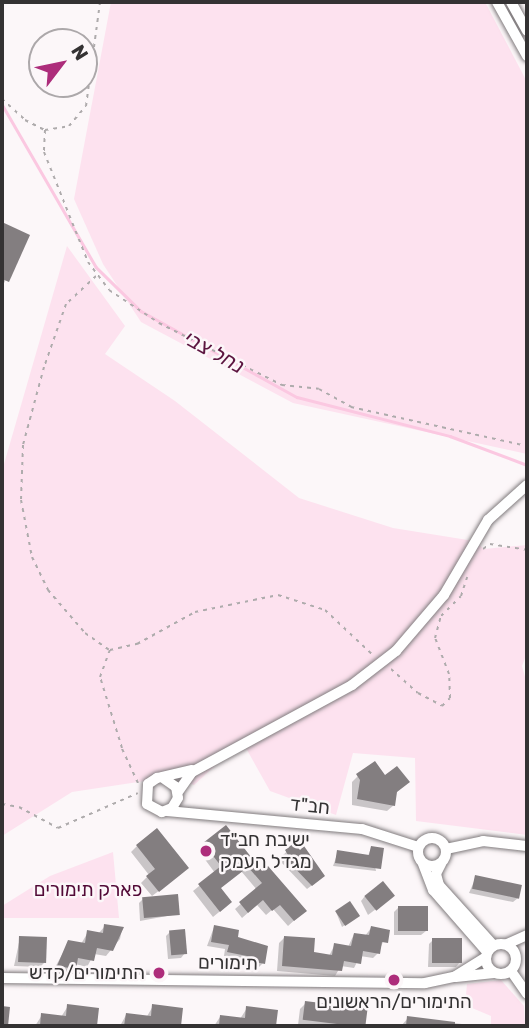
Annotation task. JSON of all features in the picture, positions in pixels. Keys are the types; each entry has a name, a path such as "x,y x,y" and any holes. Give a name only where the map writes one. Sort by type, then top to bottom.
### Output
{"street":[{"path":"497,2 527,56"},
{"path":"511,2 527,31"},
{"path":"200,767 167,811 156,811 145,799 148,783 200,767 316,706 382,663 444,595 488,520 527,485"},
{"path":"163,778 173,782 178,794 195,811"},
{"name":"חב\"ד","path":"167,811 195,811 362,829 418,847"},
{"path":"446,849 440,840 430,838 418,847 433,890 488,952"},
{"path":"446,849 483,841 527,846"},
{"path":"446,849 436,874 439,885 488,952 494,973"},
{"path":"423,864 441,864"},
{"path":"488,952 527,935"},
{"path":"527,943 516,957 511,971 527,994"},
{"path":"507,944 516,957"},
{"name":"תימורים","path":"454,977 488,952"},
{"name":"תימורים","path":"2,978 425,983 511,971"}],"path":[{"path":"2,99 25,120 45,130 69,126 86,106 100,2"},
{"path":"45,130 44,152 96,276 109,290 159,323 282,385 319,389 351,407 527,446"},
{"path":"96,276 66,304 44,367 23,445 21,500 32,558 48,590 85,633 110,650 137,643 195,612 278,595 325,610 418,693 442,706 450,698 449,674 435,638 441,616 461,596 471,566"},
{"path":"476,555 490,544 527,550"},
{"path":"2,804 19,807 58,828 141,792 122,748 100,677 110,650"}],"green space":[{"path":"111,2 485,2 527,82 527,454 293,403 141,322 103,264 74,199 93,98 98,98 98,71"},
{"path":"67,246 125,326 105,354 175,401 299,498 393,528 474,541 484,549 527,545 527,653 522,666 527,684 527,835 416,821 415,758 353,753 336,815 270,791 242,741 194,785 171,777 72,792 2,836 2,471"},
{"name":"פארק תימורים","path":"113,852 119,918 2,918 2,906 50,876"},
{"path":"501,980 524,1006 525,1026 491,1026 491,1016 465,1005 467,984"}],"building":[{"path":"2,222 30,235 9,282 2,279"},
{"path":"375,761 385,775 397,766 410,782 397,792 395,806 357,799 360,780 356,774"},
{"path":"226,825 262,871 268,866 307,911 294,921 280,905 272,911 263,900 248,913 239,902 262,883 248,867 221,888 232,902 220,912 198,884 221,866 203,843"},
{"path":"157,828 189,868 159,892 146,876 155,869 136,845"},
{"path":"294,843 300,850 304,846 325,876 312,886 285,858 288,855 285,850"},
{"path":"371,846 384,848 381,869 335,863 337,850 369,855"},
{"path":"475,875 522,885 519,899 472,889"},
{"path":"383,881 395,896 376,911 364,896"},
{"path":"178,894 180,915 144,918 142,897"},
{"path":"350,901 360,916 345,926 335,911"},
{"path":"398,906 428,906 428,931 398,931"},
{"path":"104,924 124,927 113,951 97,948 94,961 78,958 76,969 57,966 68,940 85,943 87,930 103,933"},
{"path":"214,925 239,930 238,937 268,946 265,964 246,960 247,956 227,952 229,945 211,942"},
{"path":"371,926 390,930 388,943 382,942 380,954 363,951 361,964 344,961 342,971 282,966 284,936 315,938 314,952 332,955 334,943 351,946 354,933 369,935"},
{"path":"185,929 187,954 171,955 169,930"},
{"path":"19,936 47,937 46,963 18,962"},
{"path":"432,938 462,938 462,963 432,963"},
{"path":"305,1001 368,1009 365,1026 303,1020"},
{"path":"67,1004 99,1008 97,1026 40,1026 41,1013 66,1016"},
{"path":"152,1004 183,1008 181,1026 124,1026 126,1013 151,1016"},
{"path":"2,1006 10,1007 8,1026 2,1026"},
{"path":"246,1006 278,1010 276,1026 219,1026 220,1015 245,1018"},
{"path":"407,1016 455,1022 455,1026 406,1026"}],"waterway":[{"name":"נחל צבי","path":"2,104 96,267 141,311 297,397 450,436 527,465"}],"place":[{"name":"ישיבת חב\"ד מגדל העמק","path":"206,851"},
{"name":"התימורים/קדש","path":"159,973"},
{"name":"התימורים/הראשונים","path":"394,980"}]}
